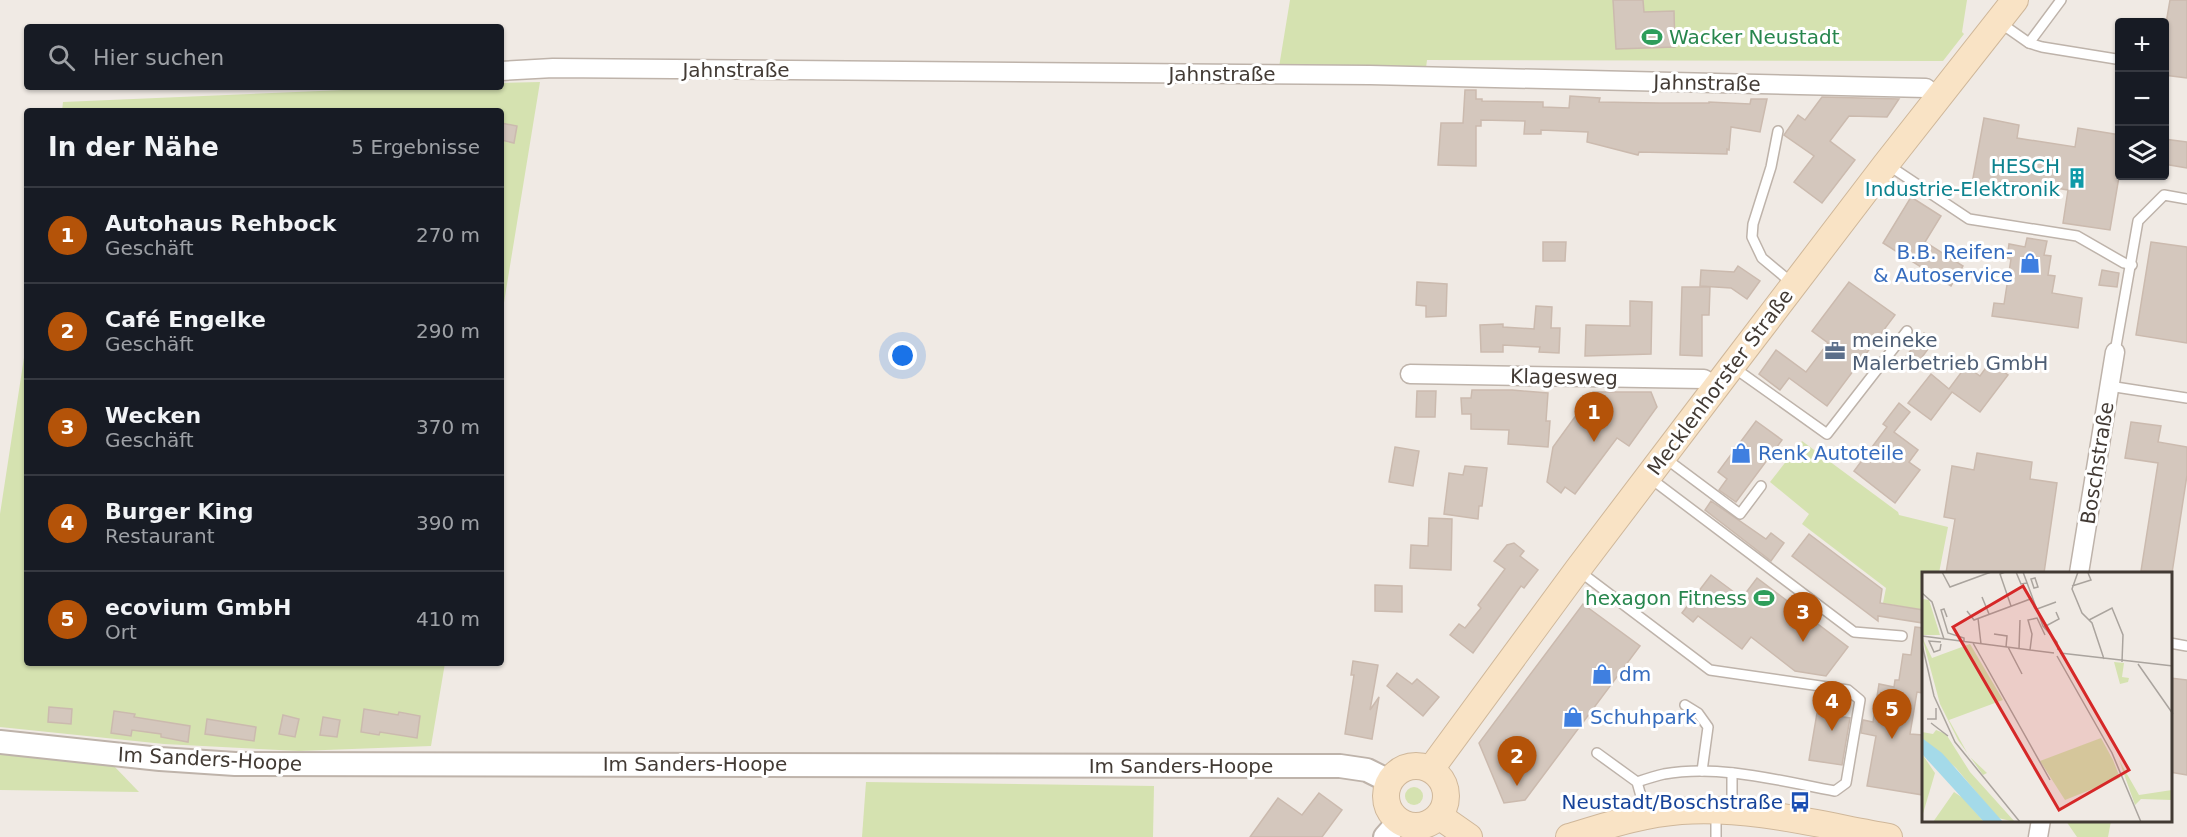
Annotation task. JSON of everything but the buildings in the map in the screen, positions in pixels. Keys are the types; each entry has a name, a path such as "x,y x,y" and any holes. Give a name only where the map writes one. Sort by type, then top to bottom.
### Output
{"main road":[{"name":"Mecklenhorster Straße","path":"1431,769 1716,387 1886,164 2015,0"},
{"path":"1405,767 1431,769 1441,778 1445,788 1444,807 1438,816 1424,825 1406,824 1392,829 1386,802 1389,781 1405,767"},
{"path":"1569,837 1620,821 1647,816 1679,812 1724,811 1889,837"},
{"path":"1438,816 1469,837"}],"street":[{"name":"Jahnstraße","path":"504,71 554,68 1417,76 1926,88 1938,98"},
{"name":"Boschstraße","path":"2079,572 2115,352"},
{"name":"Klagesweg","path":"1410,374 1704,379 1716,387"},
{"name":"Im Sanders-Hoope","path":"0,742 160,759 235,764 1340,766 1367,770 1389,781"},
{"path":"2038,837 2041,822"}],"lane":[{"path":"2029,44 2061,0"},
{"path":"1999,22 2029,44 2115,59"},
{"path":"1778,130 1771,167 1753,224 1752,237 1762,258 1794,285"},
{"path":"1886,164 1969,219 2077,236 2124,263 2132,265"},
{"path":"2115,352 2138,221 2164,195 2187,199"},
{"path":"1732,366 1827,434 1907,331"},
{"path":"2109,386 2187,398"},
{"path":"1656,467 1740,514 1761,486"},
{"path":"1656,467 1854,632 1902,636"},
{"path":"1578,569 1710,670 1848,690 1860,700 1846,783 1836,791 1732,773 1702,771 1663,774 1637,782"},
{"path":"2172,643 2187,646"},
{"path":"1685,705 1698,713 1708,727 1702,771"},
{"path":"1597,753 1637,782 1647,816"},
{"path":"1716,837 1732,773"}],"green space":[{"name":"Wacker Neustadt","path":"1290,0 1967,0 1962,32 1964,34 1943,61 1427,60 1426,68 1279,67"},
{"path":"540,82 504,303 504,108 62,108 63,102 345,90 504,90 504,83"},
{"path":"24,358 24,666 444,666 431,746 299,751 164,744 0,727 0,514"},
{"path":"1802,441 1899,515 1948,527 1939,572 1922,572 1922,610 1883,603 1886,588 1802,524 1809,514 1770,482"},
{"path":"0,754 112,764 139,792 0,790"},
{"path":"866,782 1154,786 1153,837 862,837"},
{"path":"1410,787 1418,787 1423,792 1421,803 1410,805 1405,800 1405,792"},
{"path":"2067,822 2111,822 2108,837 2077,837"}],"place":[{"name":"Wacker Neustadt","path":"1652,37"},
{"name":"HESCH Industrie-Elektronik","path":"2077,178"},
{"name":"B.B. Reifen- & Autoservice","path":"2030,263"},
{"name":"meineke Malerbetrieb GmbH","path":"1835,351"},
{"name":"Autohaus Rehbock","path":"1594,442"},
{"name":"Renk Autoteile","path":"1741,453"},
{"name":"hexagon Fitness","path":"1764,598"},
{"name":"Wecken","path":"1803,642"},
{"name":"dm","path":"1602,674"},
{"name":"Schuhpark","path":"1573,717"},
{"name":"Burger King","path":"1832,731"},
{"name":"ecovium GmbH","path":"1892,739"},
{"name":"Café Engelke","path":"1517,786"},
{"name":"Neustadt/Boschstraße","path":"1800,802"}]}
